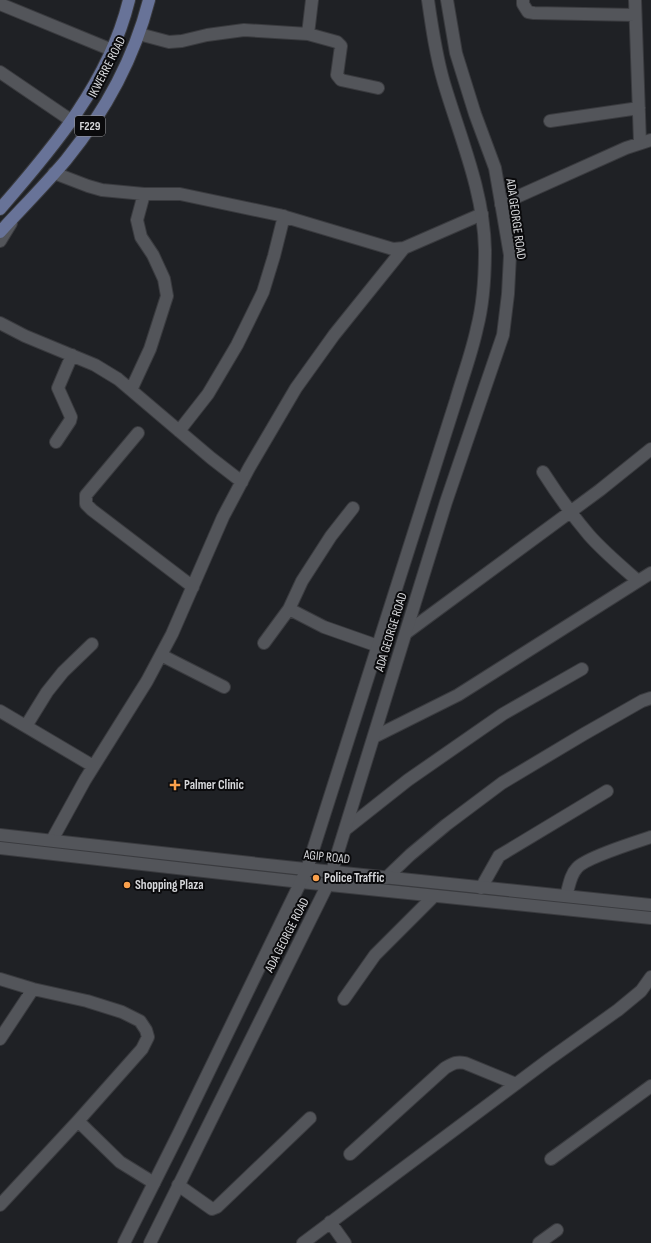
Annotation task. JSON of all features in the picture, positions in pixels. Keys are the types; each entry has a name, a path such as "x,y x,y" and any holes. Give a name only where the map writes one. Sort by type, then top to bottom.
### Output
{"main road":[{"name":"IKWERRE ROAD","path":"0,209 56,142 72,121 89,94 112,50 129,0"},
{"name":"IKWERRE ROAD","path":"0,232 54,173 86,133 104,105 120,76 139,34 149,0"}],"street":[{"path":"308,34 312,0"},
{"name":"ADA GEORGE ROAD","path":"124,1243 184,1124 307,869 478,327 484,281 485,249 482,214 476,188 435,49 428,0"},
{"name":"ADA GEORGE ROAD","path":"150,1243 333,872 446,502 503,335 508,294 510,255 494,168 456,53 447,0"},
{"path":"523,0 528,12 534,13 635,15"},
{"path":"501,204 626,148 646,142 639,108 635,0"},
{"path":"0,4 112,50"},
{"path":"139,34 169,42 244,30 308,34 337,42 341,46 337,75 341,80 378,88"},
{"path":"0,72 72,121"},
{"path":"550,120 639,108"},
{"path":"54,173 102,190 144,194 180,194 284,216 394,249 404,248 482,214"},
{"path":"0,201 22,184"},
{"path":"131,390 150,349 167,296 164,279 153,255 141,237 137,220 144,194"},
{"path":"179,431 208,394 237,345 262,292 274,256 284,216"},
{"path":"0,241 10,227 13,218"},
{"path":"52,840 93,766 147,681 172,634 223,517 296,388 334,335 404,248"},
{"path":"0,323 25,336 95,365 118,379 211,458 242,482"},
{"path":"56,442 70,421 71,417 58,388 72,355"},
{"path":"138,433 86,495 86,504 193,587"},
{"path":"406,633 600,490 651,449"},
{"path":"542,472 570,512 589,535 609,556 638,581"},
{"path":"264,643 289,608 302,581 331,536 353,508"},
{"path":"374,737 458,695 651,573"},
{"path":"289,608 324,627 378,646"},
{"path":"26,726 59,677 92,644"},
{"path":"161,655 224,687"},
{"path":"346,829 408,780 478,730 582,669"},
{"path":"386,878 410,855 446,825 502,783 584,734 642,701 651,698"},
{"path":"0,711 93,766"},
{"path":"481,888 499,856 607,791"},
{"name":"AGIP ROAD","path":"0,835 386,878 651,905"},
{"path":"566,896 572,875 578,867 588,860 651,837"},
{"name":"AGIP ROAD","path":"0,848 301,882 651,918"},
{"path":"344,999 375,955 434,896"},
{"path":"0,979 33,989 87,1001 122,1012 140,1021 146,1030 148,1037 142,1049 0,1205"},
{"path":"303,1243 618,1010 641,991 650,980"},
{"path":"0,1039 33,989"},
{"path":"350,1154 445,1068 453,1063 465,1063 516,1084"},
{"path":"552,1159 651,1086"},
{"path":"178,1185 212,1208 217,1207 310,1118"},
{"path":"78,1121 120,1162 154,1183"},
{"path":"330,1222 345,1243"},
{"path":"539,1243 557,1230"}],"place":[{"name":"Palmer Clinic","path":"175,785"},
{"name":"Police Traffic","path":"316,878"},
{"name":"Shopping Plaza","path":"127,885"}]}
